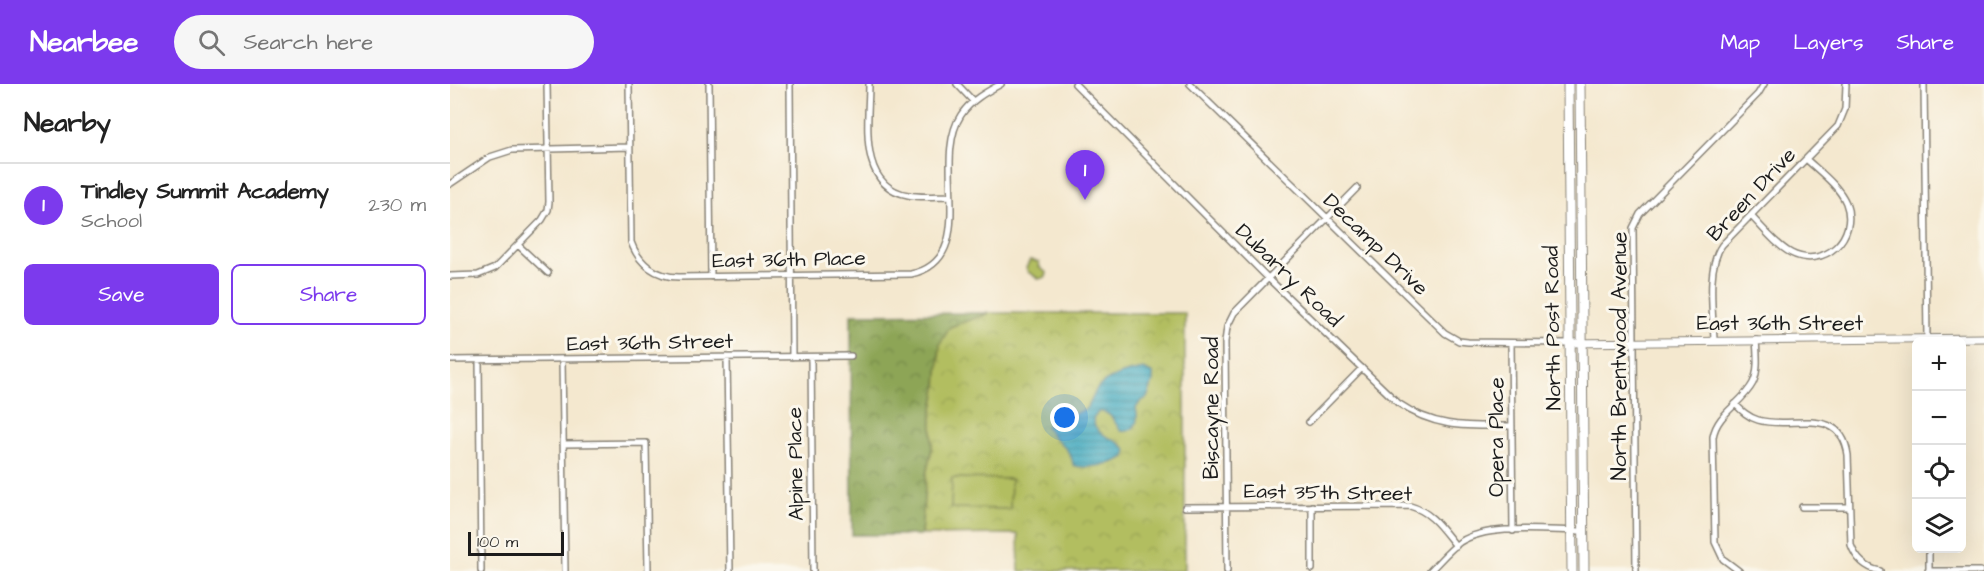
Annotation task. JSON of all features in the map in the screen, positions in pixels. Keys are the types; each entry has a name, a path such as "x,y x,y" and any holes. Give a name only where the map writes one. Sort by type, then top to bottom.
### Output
{"main road":[{"name":"North Post Road","path":"1568,84 1584,571"},
{"name":"North Post Road","path":"1572,571 1580,84"}],"street":[{"path":"450,276 480,275 495,268 542,220 548,210 547,84"},
{"path":"450,184 498,154 518,148 629,147 629,84"},
{"path":"709,84 711,277"},
{"path":"790,84 792,357"},
{"path":"869,84 869,154 872,166 880,179 891,189 908,195 950,196 949,155 952,137 962,115 973,101 1001,84"},
{"path":"957,84 973,101"},
{"name":"Dubarry Road","path":"1075,84 1268,278 1398,403 1424,418 1462,427 1512,426"},
{"name":"Decamp Drive","path":"1190,84 1445,333 1459,341 1468,342 1576,343"},
{"name":"North Brentwood Avenue","path":"1636,571 1632,237 1640,214 1758,94 1764,84"},
{"name":"Breen Drive","path":"1714,340 1714,259 1722,245 1841,121 1846,106 1846,84"},
{"path":"1924,84 1927,337"},
{"name":"East 36th Place","path":"629,147 630,237 635,251 648,267 658,274 673,277 911,274 930,267 940,258 947,245 950,233 950,196"},
{"path":"1751,216 1793,254 1816,258 1826,255 1837,247 1848,226 1849,214 1846,202 1838,190 1806,159"},
{"name":"Biscayne Road","path":"1227,571 1226,333 1234,313 1357,188"},
{"path":"518,245 548,273"},
{"name":"East 36th Street","path":"1966,339 1984,338"},
{"path":"1739,571 1727,564 1719,554 1714,536 1714,435 1721,419 1749,390 1755,377 1756,340"},
{"name":"East 36th Street","path":"1576,343 1912,340"},
{"name":"Opera Place","path":"1511,343 1513,531"},
{"name":"East 36th Street","path":"450,360 851,356"},
{"path":"727,357 730,571"},
{"name":"Alpine Place","path":"811,357 813,571"},
{"path":"562,359 564,571"},
{"path":"479,360 481,571"},
{"path":"1309,422 1362,368"},
{"path":"1735,404 1746,414 1760,421 1819,422 1837,431 1844,439 1848,452 1850,539 1854,553 1866,566 1880,571"},
{"path":"563,444 646,443 648,571"},
{"path":"1312,506 1312,568"},
{"name":"East 35th Street","path":"1185,507 1412,507 1433,518 1456,546"},
{"path":"1802,507 1849,507"},
{"path":"1430,571 1456,546 1484,532 1499,530 1584,531"},
{"path":"1929,553 1929,571 1980,571"}],"green space":[{"path":"1030,260 1039,262 1040,268 1047,273 1046,277 1039,279 1028,272 1026,268"},
{"path":"990,313 950,327 940,344 937,389 932,414 932,448 926,475 921,535 852,535 851,314"},
{"path":"990,313 1185,313 1185,571 1019,571 1018,534 921,535 926,475 932,449 932,414 937,389 940,344 950,327"},
{"path":"952,478 1011,479 1010,509 951,508"}],"water":[{"path":"1144,369 1153,374 1153,382 1147,398 1141,401 1136,408 1137,422 1133,428 1121,431 1112,417 1102,412 1098,412 1093,419 1095,426 1102,434 1123,445 1127,450 1125,457 1099,466 1073,465 1069,453 1046,426 1085,409 1097,389 1106,381 1125,373"}],"place":[{"name":"Tindley Summit Academy","path":"1085,200"}]}
